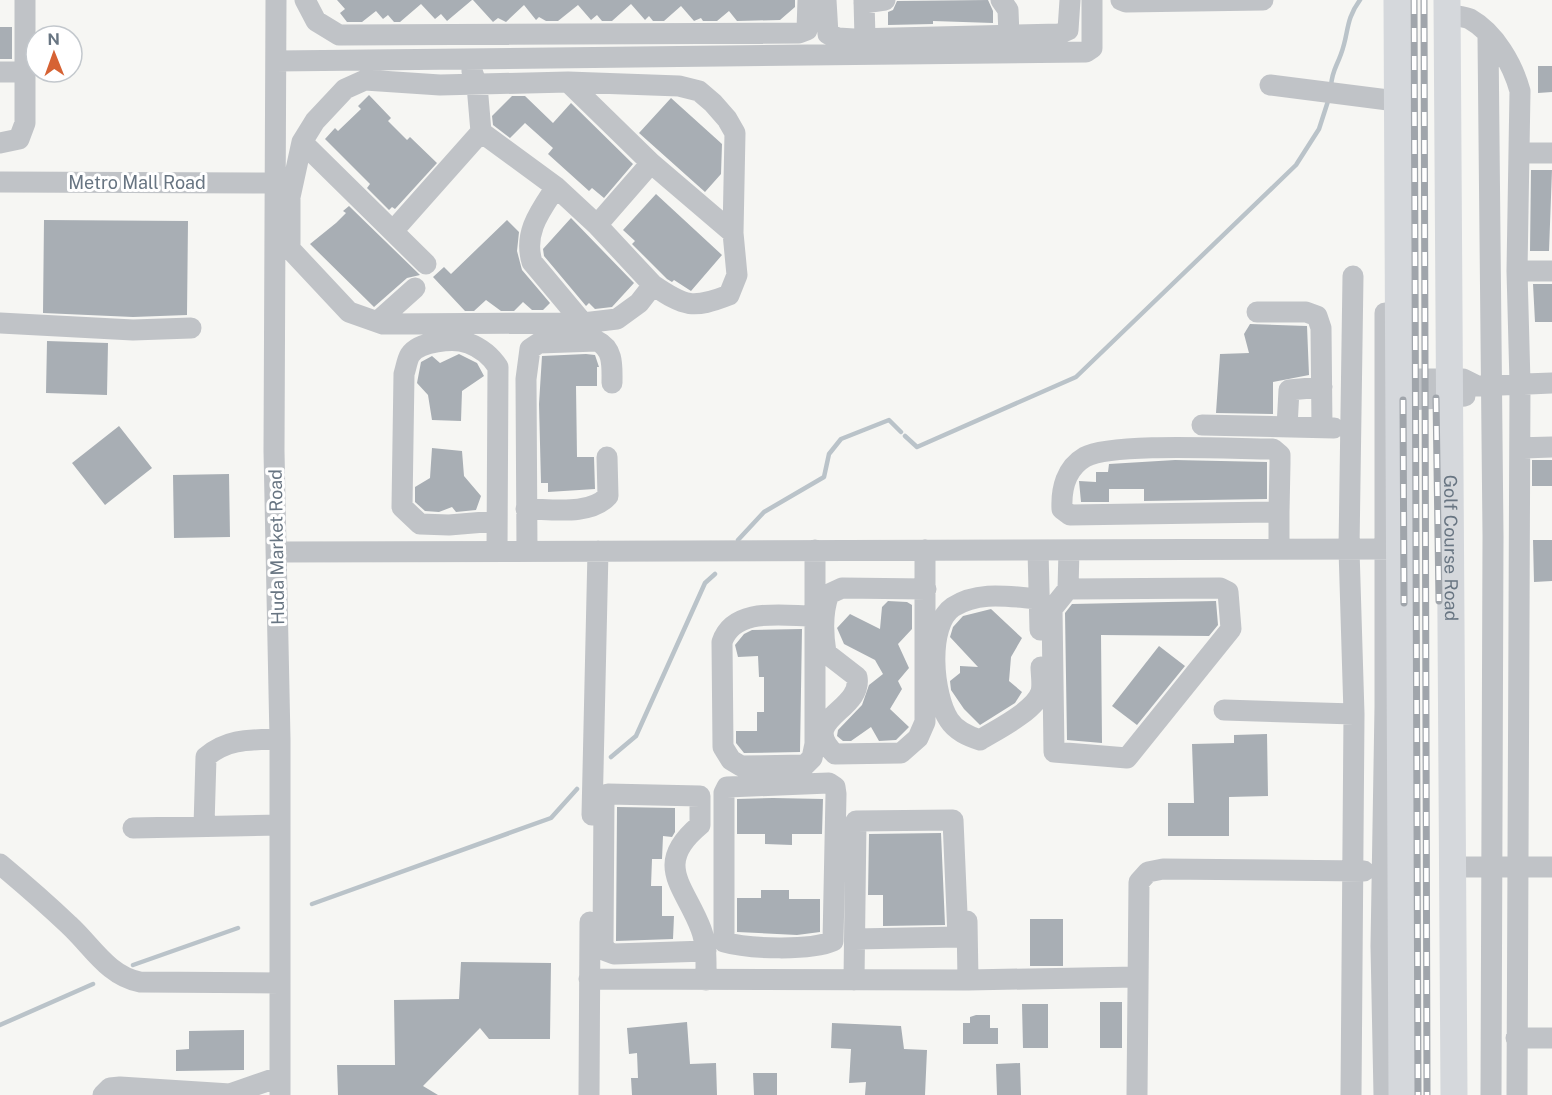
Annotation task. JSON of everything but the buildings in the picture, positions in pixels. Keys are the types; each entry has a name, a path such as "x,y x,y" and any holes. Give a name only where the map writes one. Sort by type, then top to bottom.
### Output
{"main road":[{"path":"1396,0 1391,100 1396,390 1392,549 1391,871 1402,1095"},
{"name":"Golf Course Road","path":"1447,7 1454,1095"}],"street":[{"path":"25,0 25,24"},
{"name":"Huda Market Road","path":"276,0 274,451 278,552 280,739 279,1086"},
{"path":"305,0 307,8 316,21 339,35 799,33 807,30 808,0"},
{"path":"826,0 828,34 838,38 1064,34 1070,26 1070,0"},
{"path":"865,38 864,2 885,0"},
{"path":"1001,0 1008,10 1009,36"},
{"path":"276,62 1086,52 1092,48 1092,0"},
{"path":"1121,0 1126,2 1263,0"},
{"path":"278,552 1392,549 1391,100 1385,0"},
{"path":"1447,7 1471,20 1505,55 1520,91 1517,272 1520,383 1517,1095"},
{"path":"1488,37 1484,386 1492,867 1491,1095"},
{"path":"393,231 481,132 477,59"},
{"path":"0,72 24,72"},
{"path":"481,132 556,187 597,225 653,285 673,299 701,306 729,295 737,274 734,233 735,133 727,119 713,103 699,92 680,86 568,82 477,85 357,81 345,89 315,121 302,142 290,197 290,249 349,312 377,322 583,322 616,319 639,303 653,285"},
{"path":"568,82 651,163 734,233"},
{"path":"0,143 19,139 23,132 25,84"},
{"path":"1270,85 1391,100"},
{"path":"302,142 426,264"},
{"path":"1520,153 1552,153"},
{"path":"597,225 651,163"},
{"name":"Metro Mall Road","path":"0,182 275,183"},
{"path":"556,187 533,224 529,252 532,262 583,322"},
{"path":"1517,272 1552,271"},
{"path":"1350,1095 1354,714 1349,549 1353,276"},
{"path":"377,322 415,288"},
{"path":"1257,312 1306,312 1317,315 1321,328 1322,428"},
{"path":"0,324 133,330 191,328"},
{"path":"527,551 526,379 530,349 539,342 597,341 604,344 611,358 612,383"},
{"path":"497,521 449,525 420,524 402,507 404,374 410,355 421,345 429,342 467,342 490,356 498,367 497,551"},
{"path":"1396,390 1451,388 1463,378 1484,386 1552,383"},
{"path":"1287,427 1289,390 1298,387 1322,387"},
{"path":"1202,425 1350,428"},
{"path":"1520,448 1552,447"},
{"path":"1279,512 1070,515 1062,509 1062,499 1068,473 1083,458 1096,452 1122,449 1273,449 1280,455 1279,549"},
{"path":"526,509 590,508 600,504 608,496 607,457"},
{"path":"814,616 749,616 735,623 725,633 722,642 723,747 731,760 741,766 805,765 812,758 815,744 815,550"},
{"path":"925,550 926,589 925,722 918,738 901,753 835,754 827,746 822,734 826,723 854,697 858,686 857,677 826,653 824,636 826,602 829,594 842,588 926,589"},
{"path":"1038,550 1040,599 1041,692 1011,722 980,740 964,735 950,722 939,700 936,648 942,618 953,607 977,597 1040,599"},
{"path":"1068,589 1220,588 1228,592 1231,629 1127,758 1054,752 1052,609 1068,589 1069,550"},
{"path":"589,1095 589,979 598,551"},
{"path":"1224,710 1354,714"},
{"path":"204,826 206,757 219,746 241,740 280,739"},
{"path":"829,783 835,787 836,794 835,934 833,941 826,944 768,947 724,942 724,793 727,787 743,785 829,783"},
{"path":"706,951 614,954 606,951 603,944 604,798 608,794 700,796 700,825 686,837 677,850 676,874 681,893 700,927 706,951 706,980"},
{"path":"854,980 856,820 953,820 958,937 855,939"},
{"path":"966,822 968,981"},
{"path":"133,828 280,825"},
{"path":"0,864 75,931 110,968 124,979 140,982 279,983"},
{"path":"1453,867 1552,867"},
{"path":"1137,1095 1136,977 1139,882 1148,872 1163,869 1391,871 1384,1095"},
{"path":"799,946 800,980"},
{"path":"768,947 769,980"},
{"path":"589,979 968,981 1136,977"},
{"path":"1516,1038 1552,1038"},
{"path":"103,1095 110,1088 120,1087 230,1095 279,1086"}],"waterway":[{"path":"1331,86 1350,20 1360,0"},
{"path":"905,436 917,447 1076,377 1296,165 1319,129 1329,98"},
{"path":"738,540 764,512 824,477 829,454 841,439 889,420 901,432"},
{"path":"611,757 636,736 705,583 715,574"},
{"path":"312,904 551,818 577,789"},
{"path":"133,965 238,928"},
{"path":"0,1025 93,984"}],"railway":[{"path":"1414,0 1418,1095"},
{"path":"1424,0 1427,1095"},
{"path":"1436,398 1439,601"},
{"path":"1403,400 1404,603"}]}
